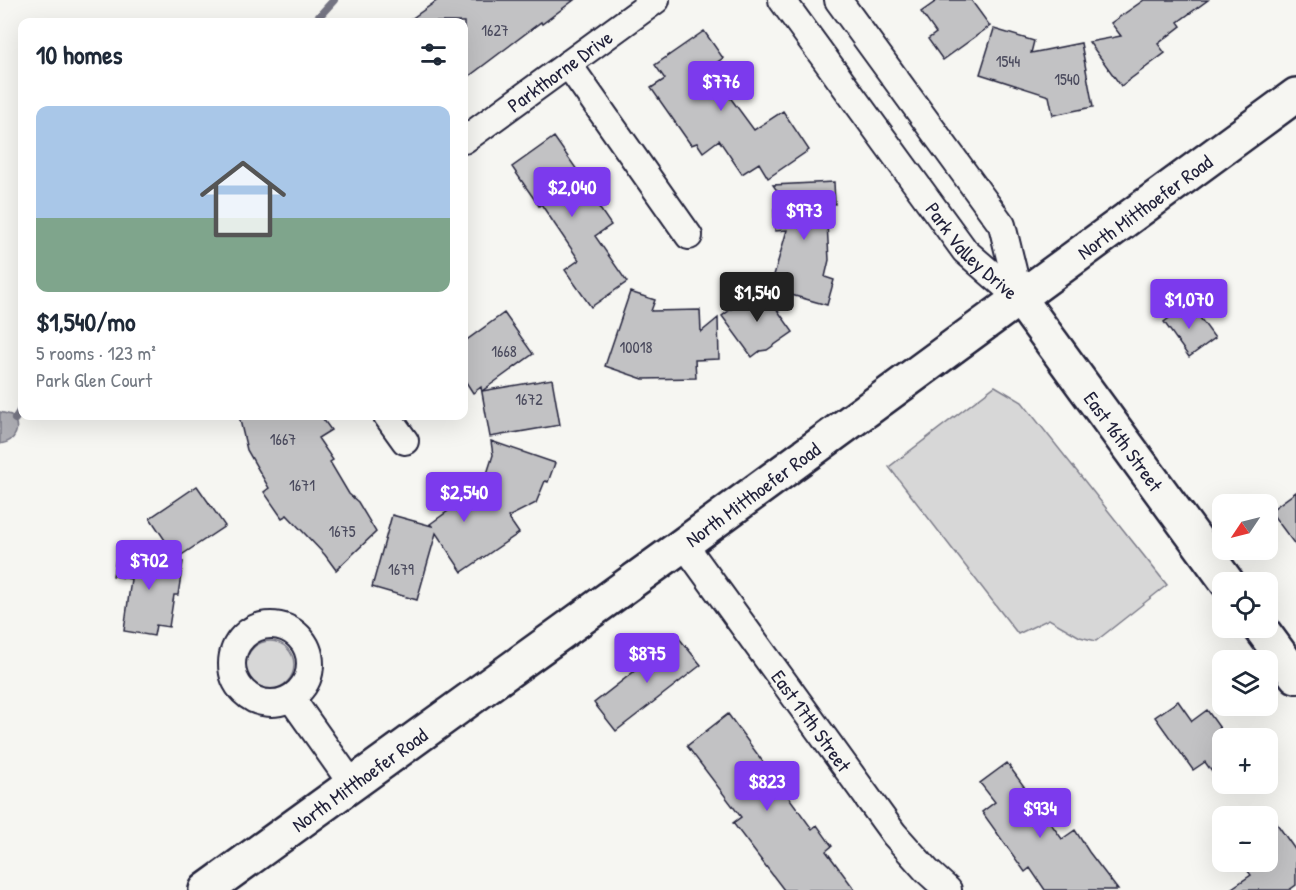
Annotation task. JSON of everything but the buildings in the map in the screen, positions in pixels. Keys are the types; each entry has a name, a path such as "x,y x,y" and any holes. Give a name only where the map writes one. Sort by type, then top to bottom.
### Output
{"main road":[{"name":"North Mitthoefer Road","path":"206,890 1020,299 1296,95"},
{"name":"East 16th Street","path":"1020,299 1220,572"},
{"path":"1268,638 1296,676"}],"street":[{"name":"Parkthorne Drive","path":"468,137 656,0"},
{"name":"Park Valley Drive","path":"782,0 965,251 1020,299"},
{"name":"Park Valley Drive","path":"838,0 1002,225 1020,299"},
{"path":"568,64 689,236"},
{"path":"390,420 405,441"},
{"name":"East 17th Street","path":"684,544 894,834 927,871 948,890"},
{"path":"291,698 352,784"}],"shaded area":[{"path":"995,386 1022,402 1167,585 1096,641 1080,637 1049,619 1018,634 889,467"},
{"path":"0,412 11,415 17,429 10,440 0,444"},
{"path":"265,641 275,641 287,648 294,660 294,670 287,682 275,689 265,689 250,678 246,670 246,660 257,645"}],"waterway":[{"path":"318,18 334,0"},
{"path":"15,419 18,414"}]}
